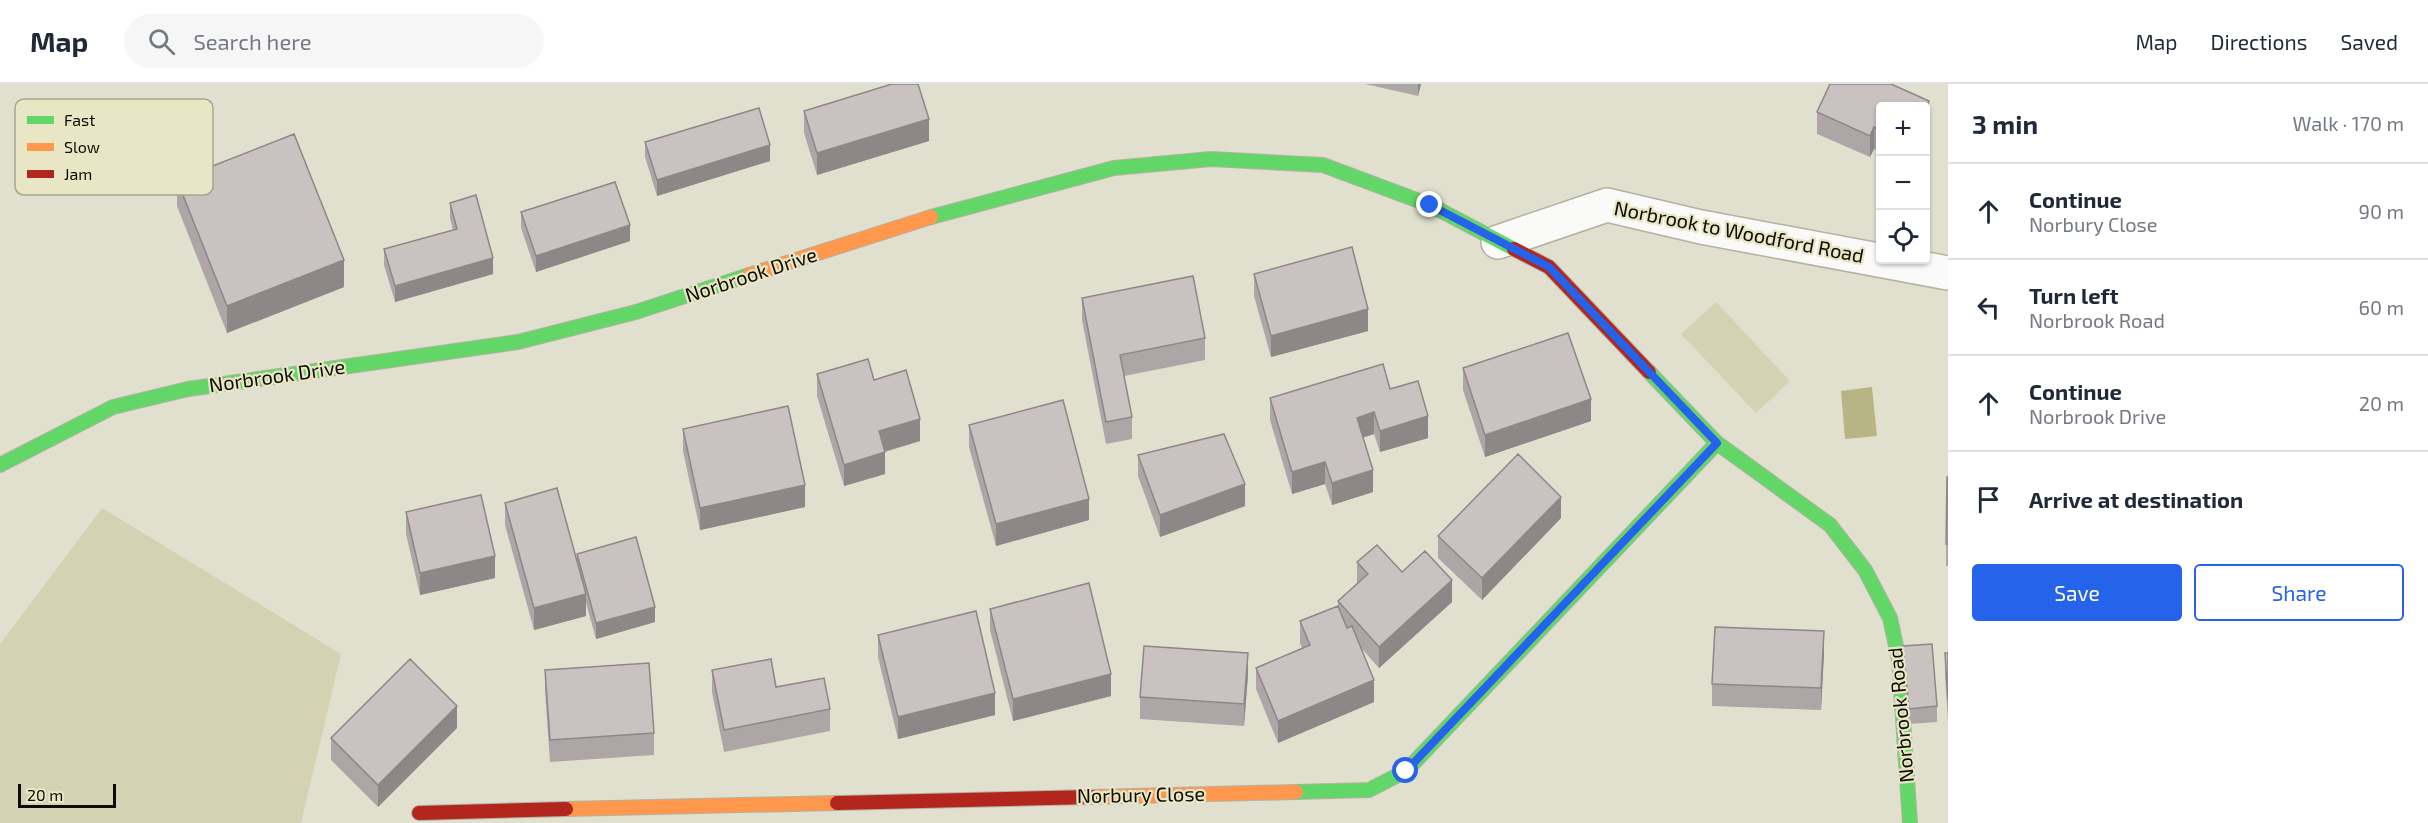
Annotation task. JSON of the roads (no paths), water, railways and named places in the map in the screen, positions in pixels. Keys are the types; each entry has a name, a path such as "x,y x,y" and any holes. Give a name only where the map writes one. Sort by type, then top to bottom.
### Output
{"street":[{"name":"Norbrook Drive","path":"0,465 113,407 188,389 518,342 636,312 952,210 1114,168 1211,159 1323,165 1430,205 1498,242"},
{"name":"Norbrook to Woodford Road","path":"1498,242 1607,205 1701,227 1948,273"},
{"name":"Norbrook Road","path":"1498,242 1549,267 1717,443 1830,525 1865,570 1890,618 1899,660 1910,823"},
{"name":"Norbury Close","path":"419,813 1369,790 1406,771 1717,443"}]}
